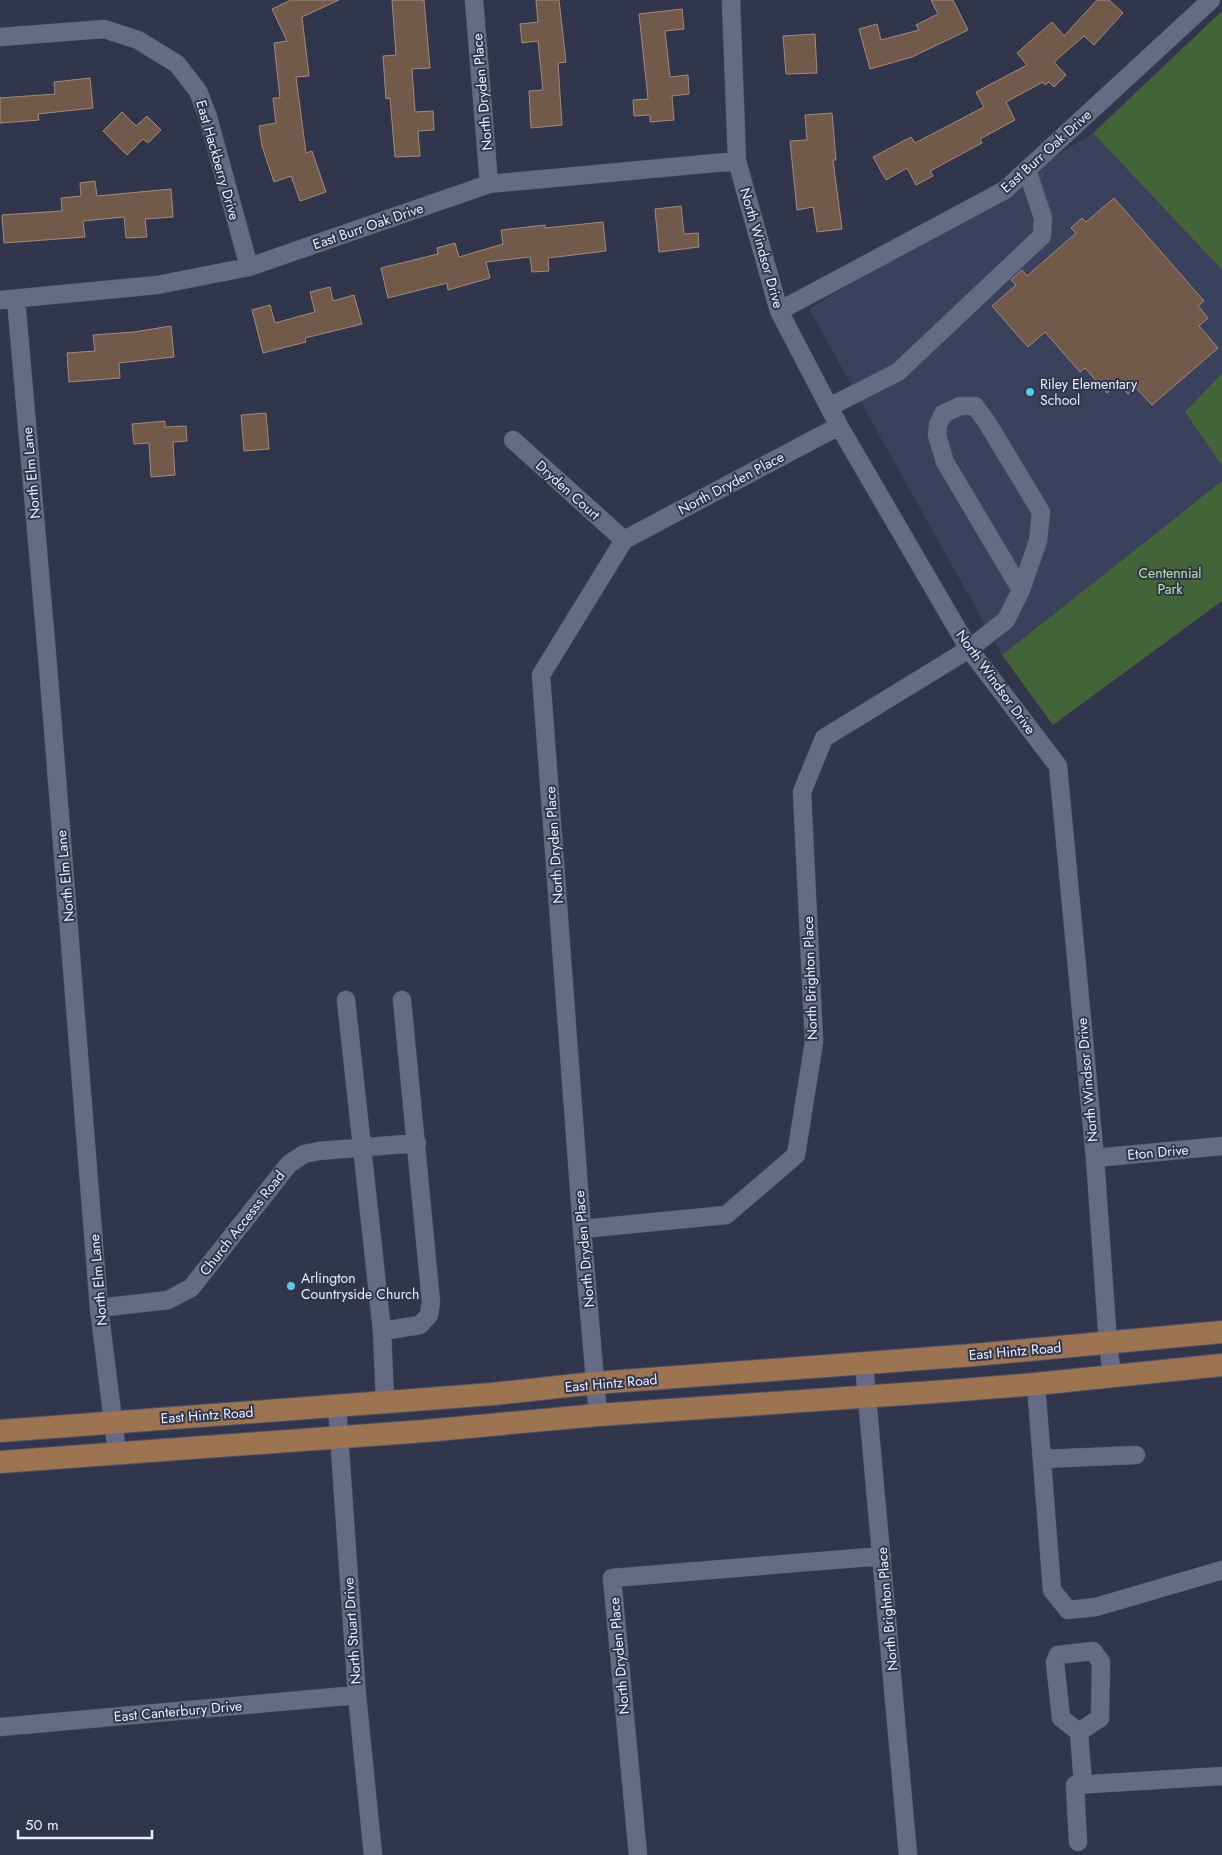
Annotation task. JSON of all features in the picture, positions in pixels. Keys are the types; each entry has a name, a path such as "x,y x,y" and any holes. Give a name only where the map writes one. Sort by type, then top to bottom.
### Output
{"main road":[{"name":"East Hintz Road","path":"0,1431 493,1394 595,1383 864,1364 1222,1332"},
{"path":"0,1462 340,1438 598,1415 1036,1384 1222,1365"}],"street":[{"name":"North Dryden Place","path":"474,0 490,184"},
{"name":"North Windsor Drive","path":"730,0 737,161 779,311 839,426 969,649 1058,766 1095,1158 1112,1376"},
{"name":"East Burr Oak Drive","path":"779,311 1005,190 1211,0"},
{"name":"East Hackberry Drive","path":"0,37 104,29 138,40 177,64 198,91 208,117 249,267"},
{"name":"East Burr Oak Drive","path":"8,300 157,285 249,267 490,184 737,161"},
{"path":"829,407 898,372 1042,236 1043,218 1027,170"},
{"name":"North Elm Lane","path":"8,300 48,659 99,1308 117,1453"},
{"name":"North Brighton Place","path":"582,1229 726,1215 796,1155 814,1042 802,792 824,738 969,649 1006,620 1021,590 1038,541 1041,512 988,424 974,406 960,406 942,414 938,425 937,435 945,462 1021,590"},
{"name":"North Dryden Place","path":"598,1415 582,1229 542,675 624,540 839,426"},
{"name":"Dryden Court","path":"512,440 624,540"},
{"path":"346,1000 382,1331 386,1401"},
{"path":"382,1331 420,1325 429,1315 431,1302 402,1000"},
{"name":"Church Accesss Road","path":"99,1308 168,1300 191,1288 289,1164 304,1154 417,1143"},
{"name":"Eton Drive","path":"1095,1158 1222,1146"},
{"name":"North Brighton Place","path":"864,1364 908,1855"},
{"path":"1036,1384 1052,1590 1068,1610 1096,1607 1222,1570"},
{"name":"North Stuart Drive","path":"337,1406 357,1695 372,1855"},
{"path":"1043,1458 1136,1454"},
{"name":"North Dryden Place","path":"638,1855 612,1578 882,1556"},
{"name":"East Canterbury Drive","path":"0,1726 357,1695"},
{"path":"1079,1732 1083,1784"},
{"path":"1078,1842 1075,1785 1222,1776"}],"shaded area":[{"name":"Riley Elementary School","path":"1093,133 1222,270 1222,373 1185,412 1222,466 1222,481 1002,655 809,309"}],"green space":[{"path":"1222,11 1222,270 1093,133"},
{"path":"1222,373 1222,466 1185,412"},
{"name":"Centennial Park","path":"1222,481 1222,601 1053,725 1002,655"}],"building":[{"path":"291,0 339,0 302,17 309,76 296,77 306,153 312,151 326,192 300,201 291,176 274,182 262,146 259,126 276,123 273,98 280,98 274,43 287,41 272,9"},
{"path":"392,0 424,0 430,68 412,69 415,112 433,111 434,130 418,131 420,156 395,157 390,98 386,99 383,56 396,55"},
{"path":"536,0 559,0 566,62 558,63 562,125 531,128 529,91 543,90 538,41 522,43 520,24 538,22"},
{"path":"931,0 953,0 968,30 912,57 870,69 859,29 877,24 881,40 919,30 916,25 938,14"},
{"path":"1097,0 1109,0 1123,13 1094,45 1084,36 1054,62 1066,75 1054,87 1049,82 1045,85 1043,82 1006,102 1015,120 980,139 982,143 930,171 933,176 916,185 907,168 886,180 873,157 911,137 915,143 984,107 976,92 1027,65 1017,53 1052,22 1064,36"},
{"path":"682,9 684,29 665,31 670,77 688,75 689,94 672,96 674,120 650,122 650,115 634,116 633,100 648,99 639,14"},
{"path":"815,34 817,73 786,74 783,36"},
{"path":"90,78 93,108 38,114 39,120 0,123 0,98 55,94 54,82"},
{"path":"122,112 136,126 147,116 161,130 148,143 143,139 127,155 103,131"},
{"path":"832,113 836,160 833,160 842,229 817,232 813,207 797,210 790,141 807,140 805,115"},
{"path":"95,181 97,196 171,189 173,217 145,219 147,237 126,238 124,217 83,221 85,237 4,243 2,215 62,211 61,198 81,196 80,183"},
{"path":"1114,198 1204,301 1198,306 1208,318 1199,326 1218,348 1152,405 1136,388 1128,394 1119,383 1107,393 1085,368 1080,372 1045,332 1028,347 992,306 1016,285 1011,280 1022,270 1027,276 1076,233 1071,228 1082,218 1086,222"},
{"path":"681,206 684,234 698,233 699,247 659,252 655,209"},
{"path":"603,222 606,251 548,258 549,271 532,272 530,257 486,262 490,278 448,290 447,283 388,298 381,268 438,254 437,248 455,243 459,257 503,244 501,230 545,225 545,228"},
{"path":"330,287 333,301 354,295 362,324 305,338 306,342 263,353 252,310 270,305 275,323 315,312 310,292"},
{"path":"171,326 174,357 119,363 120,378 69,382 67,353 95,351 93,335 134,332"},
{"path":"266,413 269,449 244,451 241,415"},
{"path":"165,421 165,427 186,426 187,441 173,442 175,475 151,477 149,443 134,444 132,424"}],"place":[{"name":"Riley Elementary School","path":"1030,392"},
{"name":"Arlington Countryside Church","path":"291,1286"}]}
